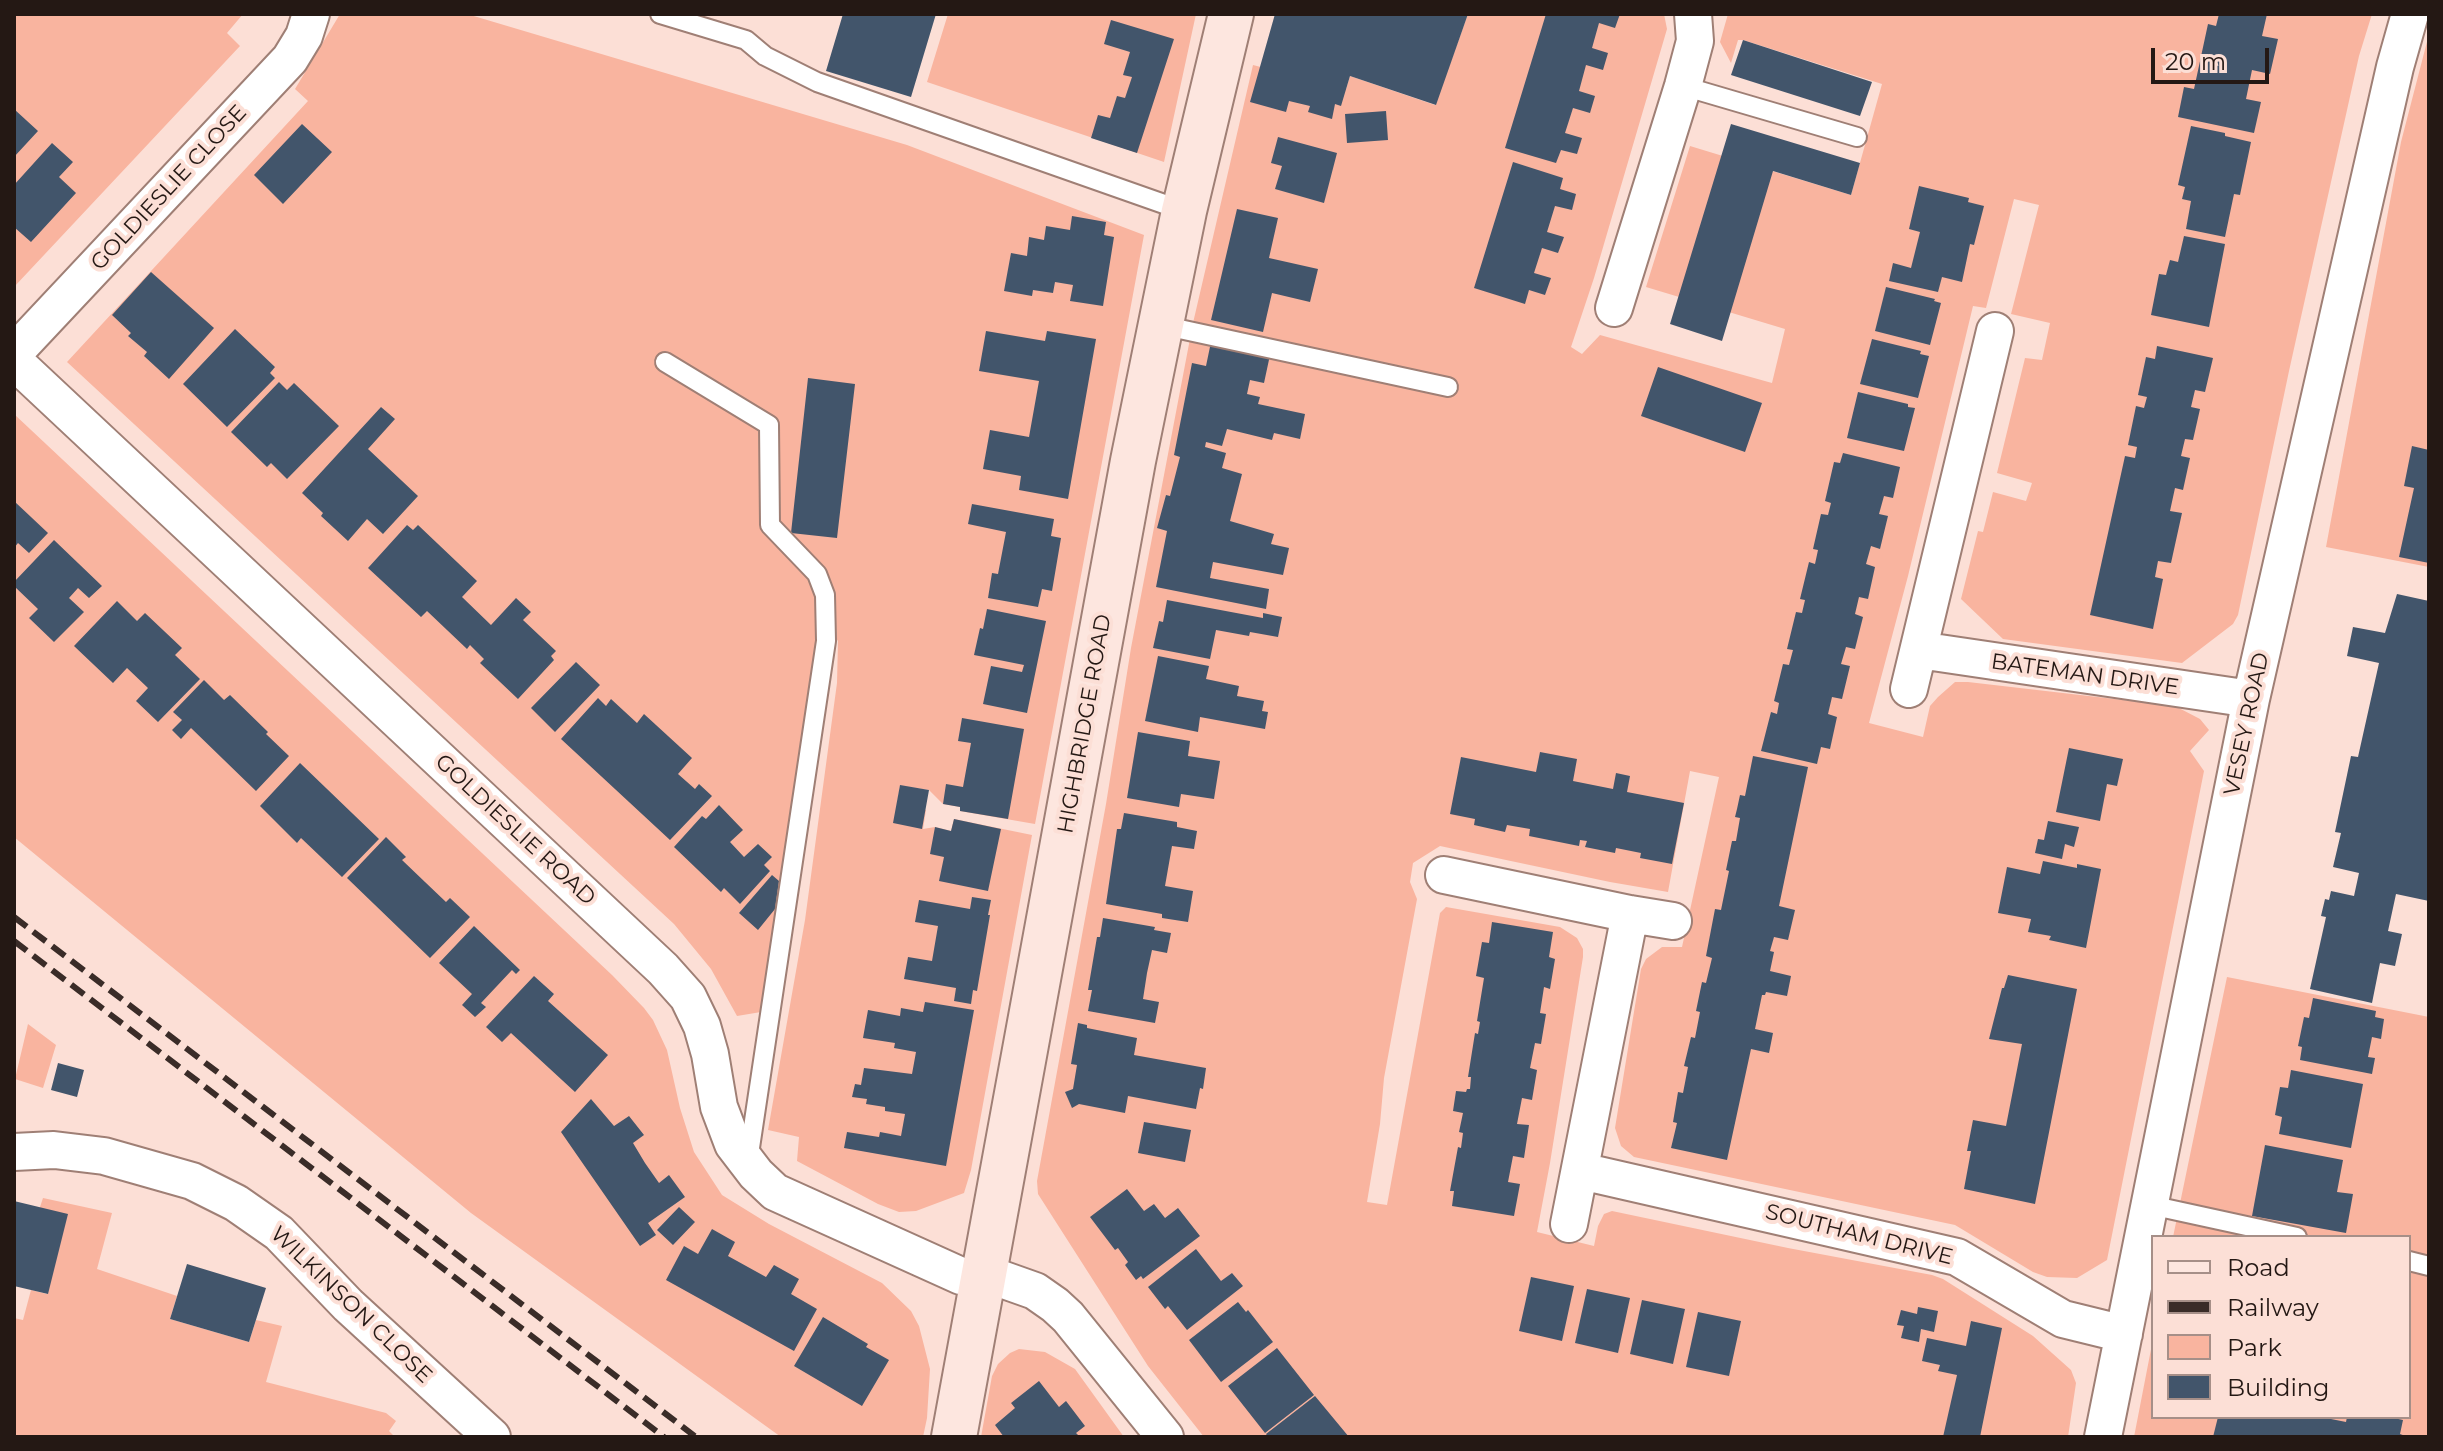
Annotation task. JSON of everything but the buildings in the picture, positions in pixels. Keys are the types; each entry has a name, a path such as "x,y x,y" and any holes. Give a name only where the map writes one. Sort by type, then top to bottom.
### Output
{"street":[{"name":"GOLDIESLIE CLOSE","path":"14,353 290,59 304,36 311,14"},
{"name":"HIGHBRIDGE ROAD","path":"954,1437 1133,461 1184,211 1231,14"},
{"path":"1614,308 1683,86 1695,41 1693,14"},
{"name":"VESEY ROAD","path":"2103,1437 2251,699 2391,82 2410,14"},
{"path":"1909,689 1995,331"},
{"name":"GOLDIESLIE ROAD","path":"14,361 663,969 688,997 702,1026 719,1107 733,1144 775,1192 961,1276 1004,1280 1035,1291 1055,1305 1165,1437"},
{"name":"BATEMAN DRIVE","path":"1919,650 2251,699"},
{"path":"1444,875 1673,921"},
{"path":"1569,1224 1630,914"},
{"name":"WILKINSON CLOSE","path":"14,1152 54,1150 104,1156 192,1181 236,1203 279,1233 348,1305 492,1437"},
{"name":"SOUTHAM DRIVE","path":"1581,1171 1957,1257 2063,1319 2124,1334"}],"lane":[{"path":"660,14 746,40 765,56 817,82 1184,211"},
{"path":"1683,86 1857,137"},
{"path":"1161,325 1448,387"},
{"path":"665,362 769,425 770,525 817,574 825,595 826,641 748,1163"},
{"path":"2150,1205 2288,1235"}],"green space":[{"path":"14,14 243,14 227,33 240,46 14,287"},
{"path":"340,14 467,14 907,145 1144,235 1035,824 960,811 960,807 943,804 929,790 900,786 897,804 926,810 923,829 935,827 951,831 954,819 1032,835 971,1170 964,1193 916,1211 899,1212 797,1161 799,1137 768,1130 805,920 837,683 838,641 819,617 761,1012 737,1016 711,969 674,924 67,362 308,101 295,89"},
{"path":"948,14 1196,14 1164,162 927,82"},
{"path":"1468,14 1664,14 1667,29 1571,347 1582,354 1600,335 1772,383 1785,329 1646,287 1690,146 1851,195 1882,84 1743,40 1738,40 1731,63 1720,42 1728,14 2372,14 2359,56 2238,615 2233,624 2182,663 2003,639 1961,599 1978,531 1983,532 1993,492 2026,501 2032,483 1997,473 2025,358 2042,360 2050,323 2011,314 2039,205 2014,199 1986,308 1973,306 1869,723 1923,737 1930,706 1955,682 1968,682 2175,706 2200,719 2209,730 2190,751 2204,771 2107,1260 2077,1278 2047,1277 2033,1272 1955,1225 1634,1157 1621,1146 1615,1128 1641,969 1646,959 1662,947 1682,947 1719,777 1690,771 1668,892 1440,846 1413,863 1410,882 1417,899 1384,1078 1367,1202 1387,1205 1440,913 1446,907 1560,927 1577,938 1583,949 1583,957 1537,1232 1594,1246 1604,1214 1612,1211 1943,1279 2033,1336 2071,1370 2076,1383 2068,1437 1204,1437 1148,1366 1038,1194 1037,1181 1106,804 1131,648 1193,323 1253,65 1346,89 1350,76 1435,105"},
{"path":"2429,34 2429,567 2326,547 2401,142"},
{"path":"14,414 644,1008 667,1050 694,1152 722,1195 769,1224 882,1283 911,1311 919,1326 930,1369 923,1437 781,1437 471,1213 14,837"},
{"path":"2227,977 2429,1017 2429,1437 2134,1437 2151,1349 2151,1419 2411,1419 2411,1235 2173,1235"},
{"path":"28,1024 56,1045 43,1088 15,1079"},
{"path":"43,1198 112,1213 97,1269 177,1296 170,1319 249,1342 256,1320 282,1326 266,1382 386,1413 396,1421 389,1431 395,1437 14,1437 14,1318 23,1320 31,1290 47,1294 40,1207"},
{"path":"1019,1349 1045,1352 1075,1369 1124,1437 981,1437 992,1376 998,1364"}],"railway":[{"path":"14,917 696,1437"},
{"path":"14,941 664,1437"}]}
